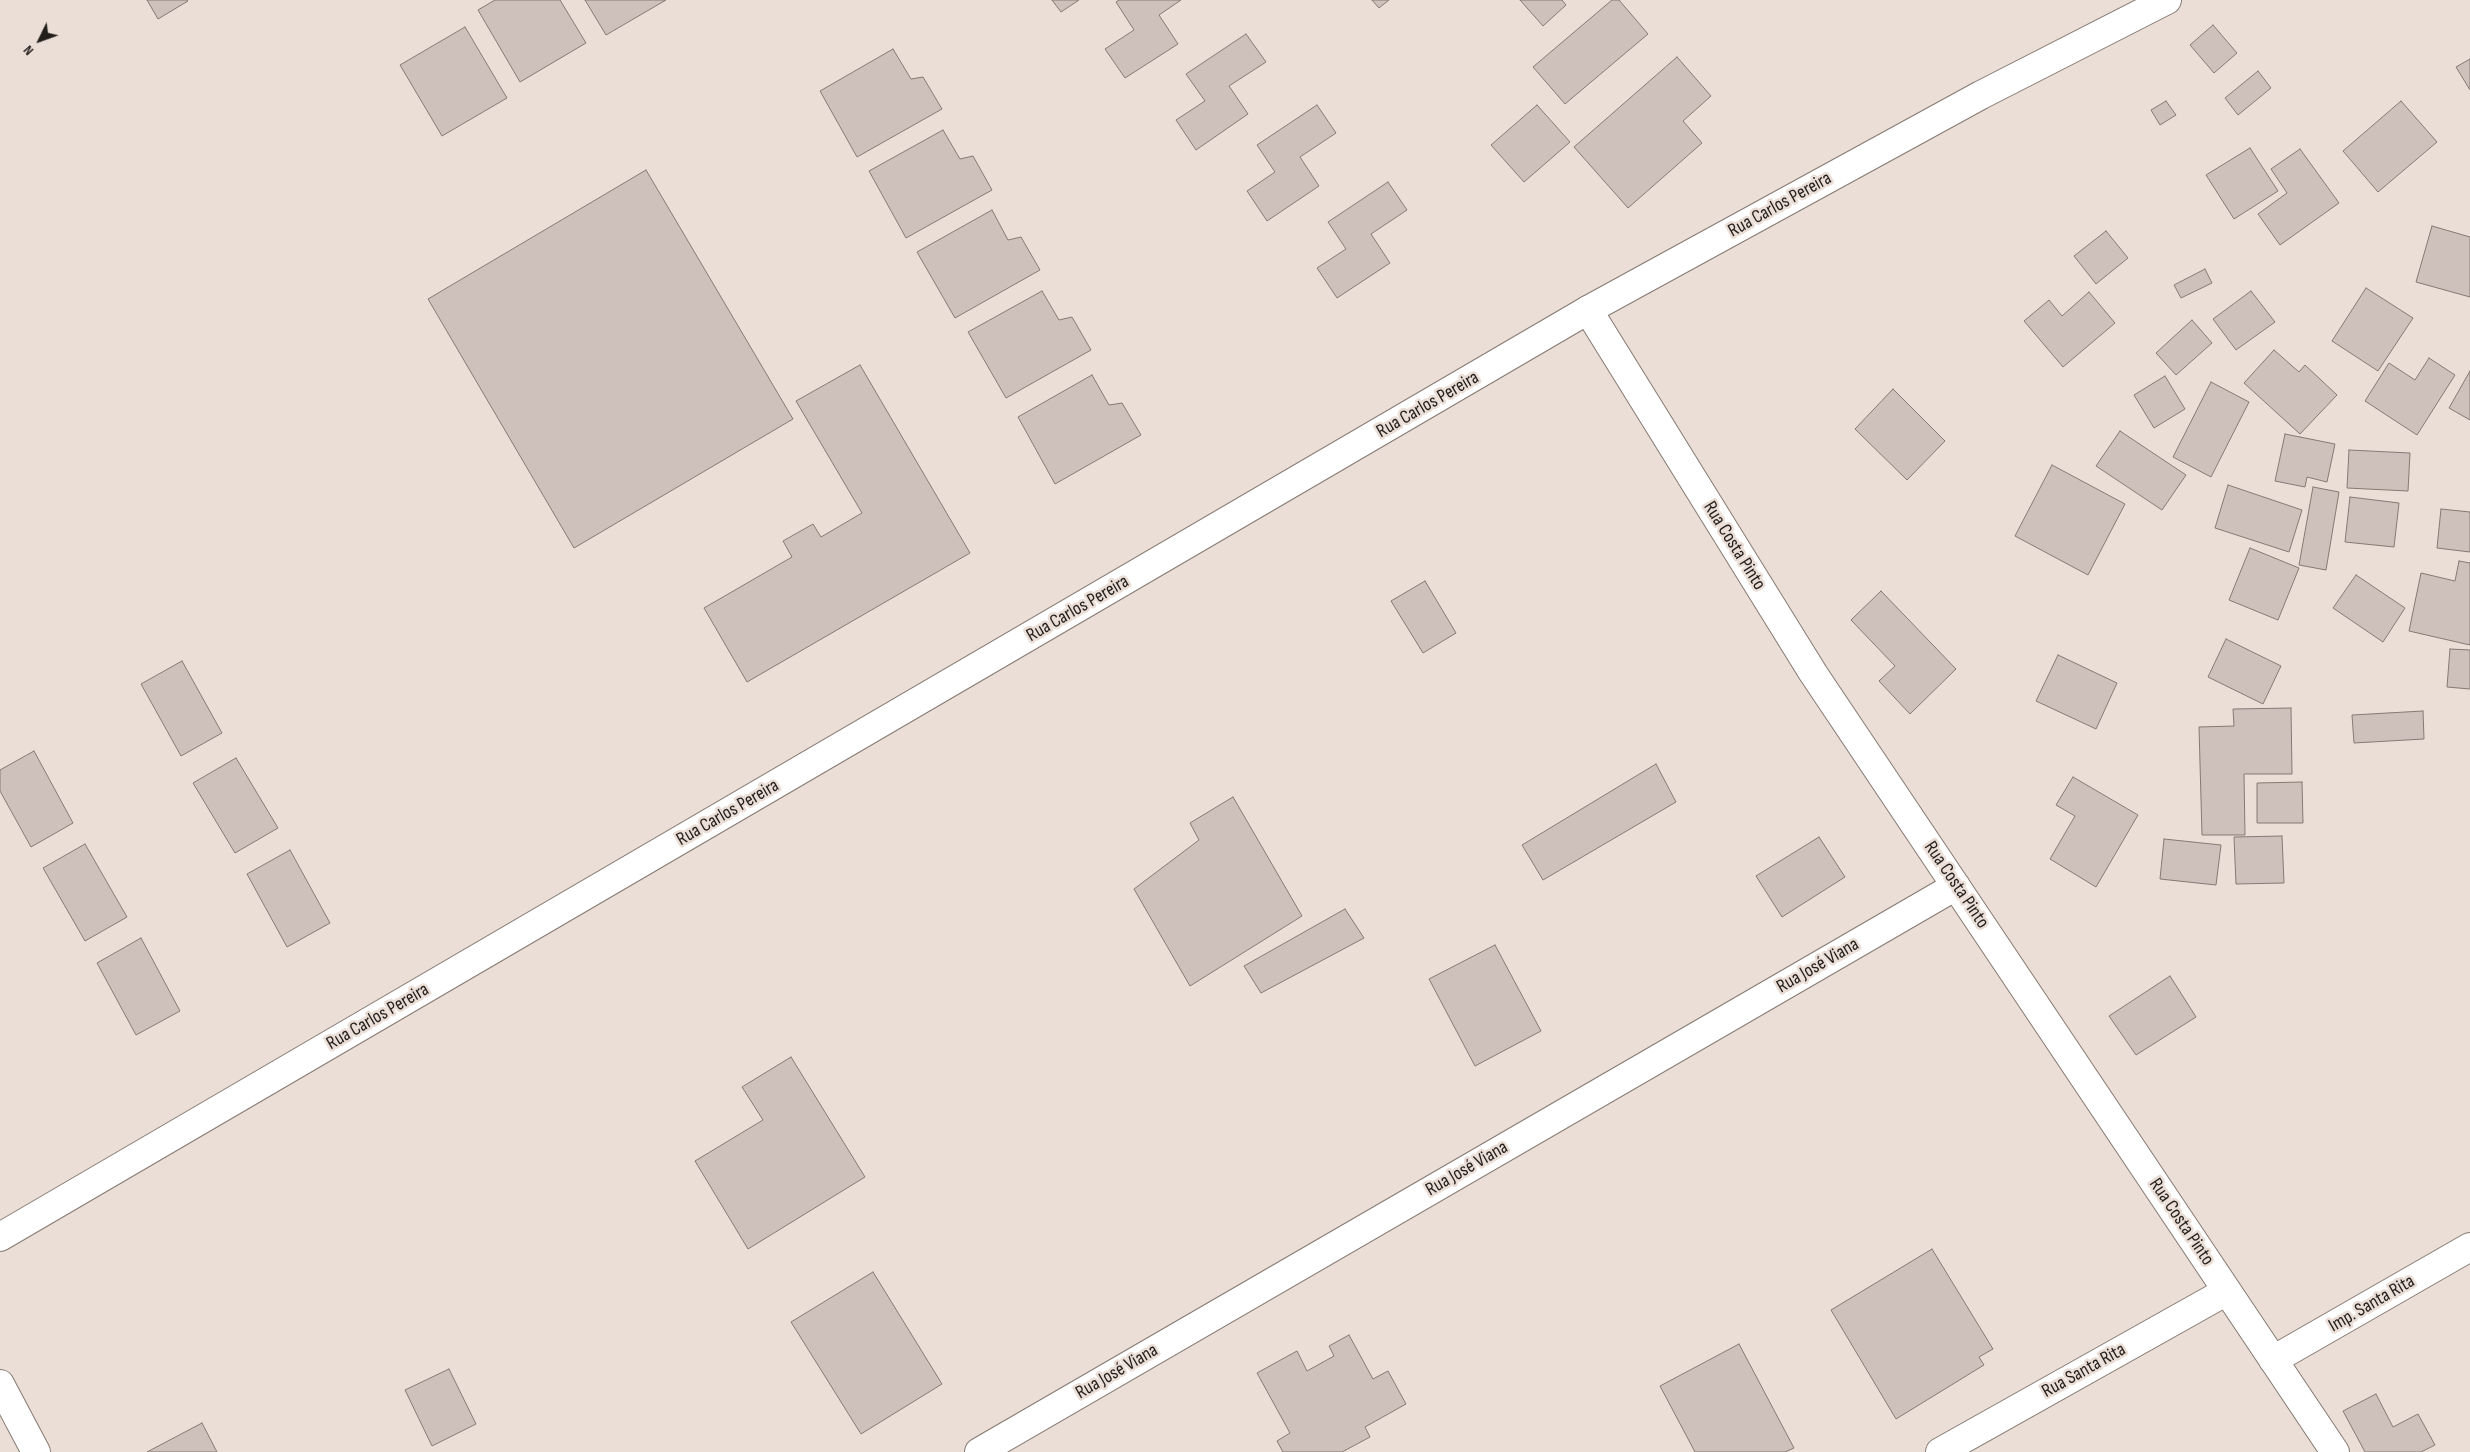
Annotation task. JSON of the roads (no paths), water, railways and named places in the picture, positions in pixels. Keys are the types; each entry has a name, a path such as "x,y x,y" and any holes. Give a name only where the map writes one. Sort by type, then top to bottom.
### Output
{"street":[{"name":"Rua Carlos Pereira","path":"0,1237 1588,310 1981,95 2166,0"},
{"name":"Rua Costa Pinto","path":"1588,310 1813,673 2335,1452"},
{"name":"Rua José Viana","path":"979,1452 1956,886"},
{"name":"Imp. Santa Rita","path":"2273,1360 2470,1247"},
{"name":"Rua Santa Rita","path":"1940,1452 2227,1290"},
{"path":"0,1384 36,1452"}]}
